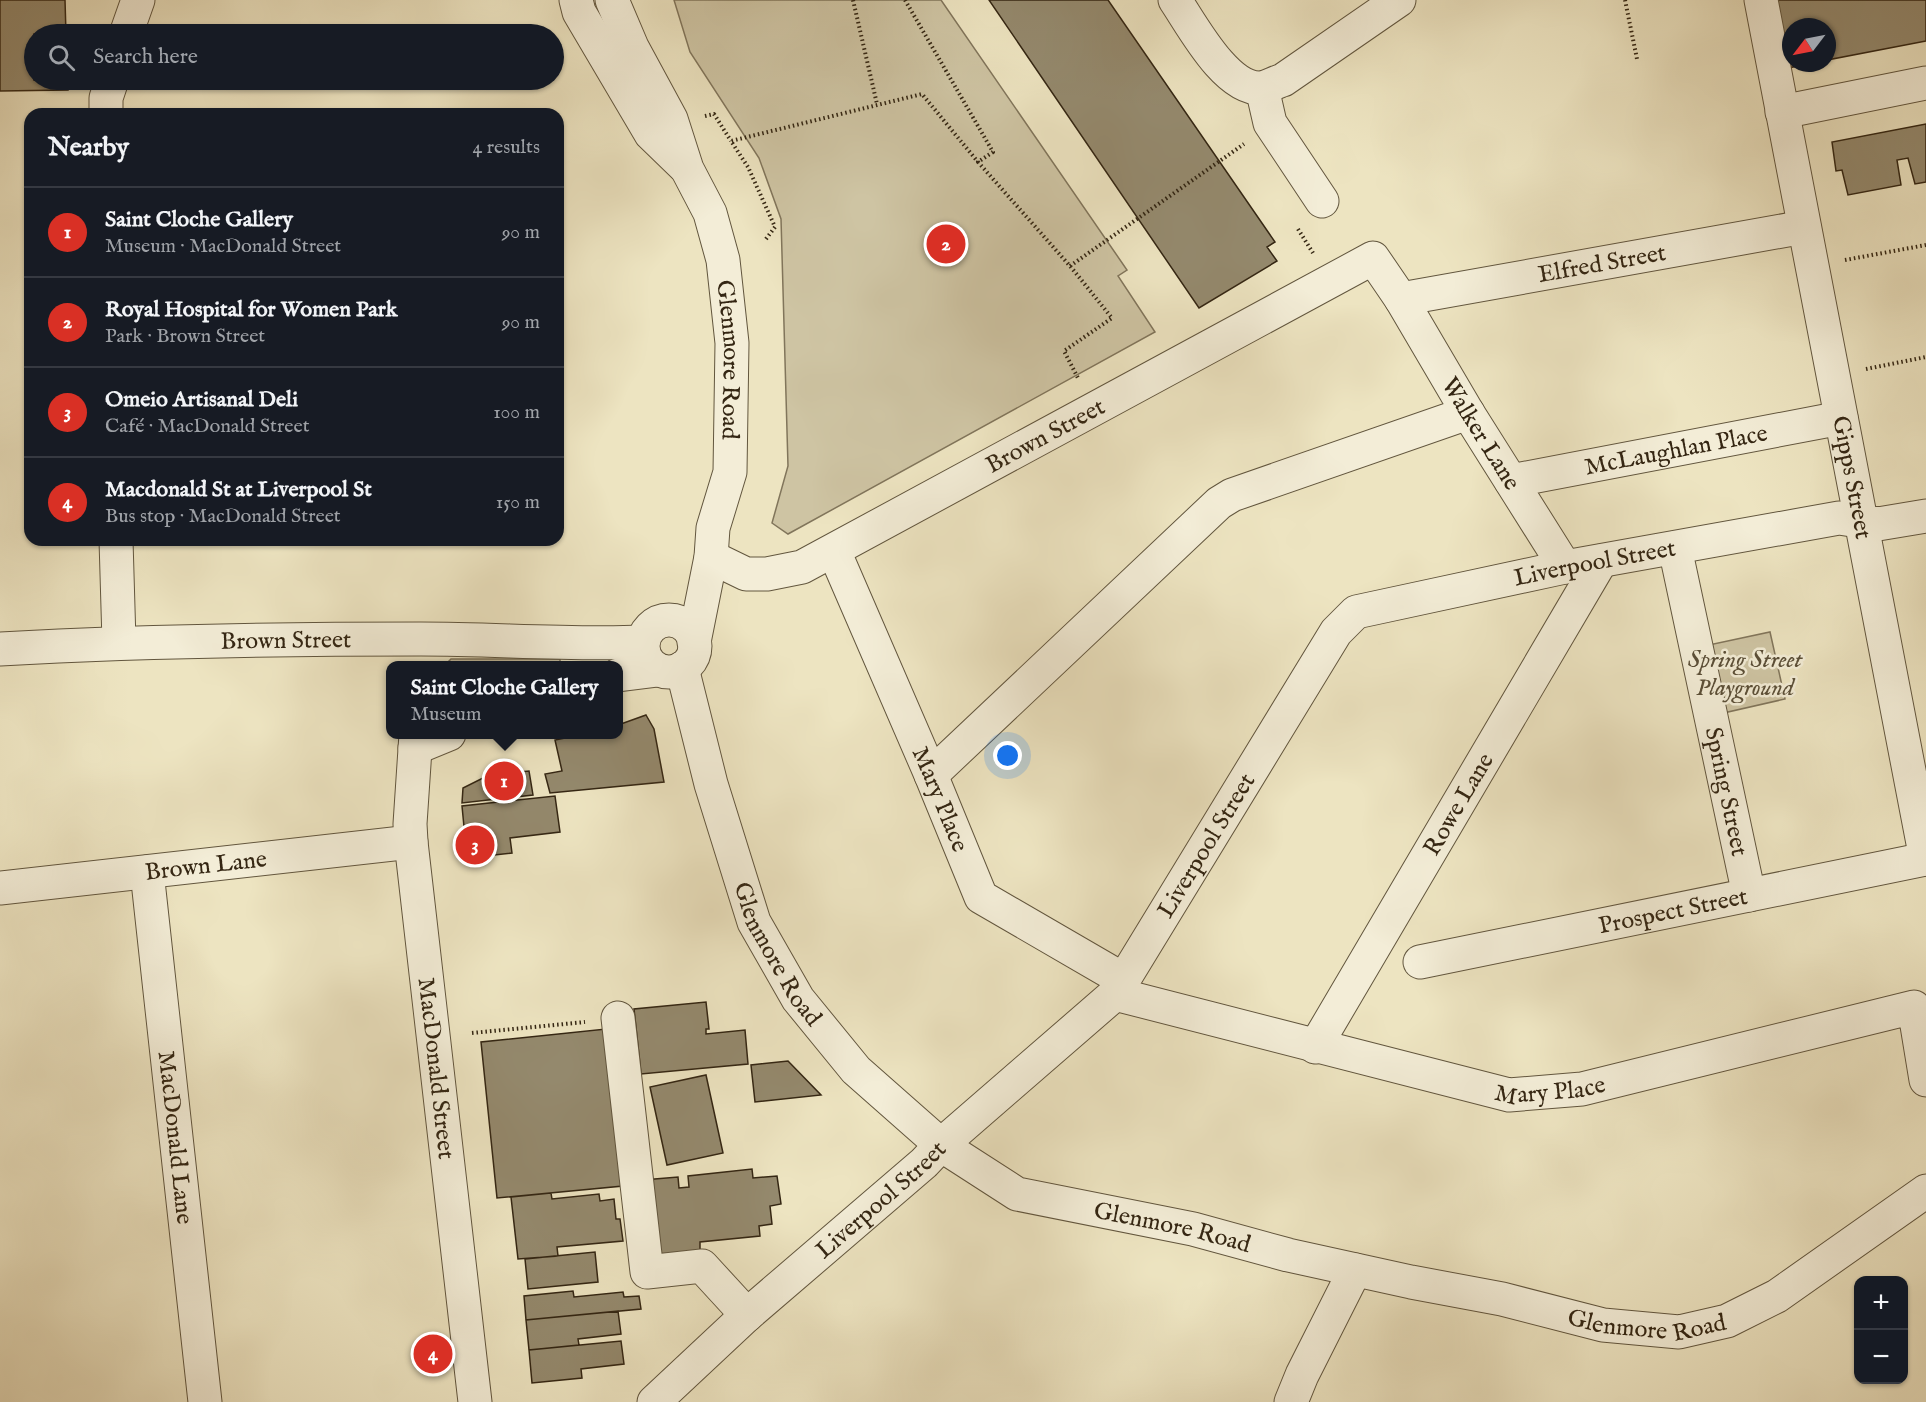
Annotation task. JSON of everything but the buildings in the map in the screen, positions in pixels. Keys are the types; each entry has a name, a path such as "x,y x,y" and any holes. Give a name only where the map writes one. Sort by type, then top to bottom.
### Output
{"street":[{"path":"130,24 138,0"},
{"name":"Glenmore Road","path":"576,0 579,12 651,134 687,169"},
{"name":"Glenmore Road","path":"612,0 632,47 671,119 687,169 710,213 723,260 732,343 730,472 714,528 711,557 670,655"},
{"path":"1175,0 1215,59 1231,76 1245,86 1262,88 1283,80 1399,0"},
{"name":"Gipps Street","path":"1761,0 1926,859"},
{"path":"1781,104 1926,83"},
{"path":"1262,88 1270,123 1322,201"},
{"path":"106,108 109,90"},
{"name":"Elfred Street","path":"1401,299 1804,227"},
{"name":"Brown Street","path":"711,557 746,574 767,574 801,567 1373,258"},
{"name":"Walker Lane","path":"1373,258 1401,299 1468,413 1565,567"},
{"path":"931,774 1226,499 1468,413"},
{"name":"McLaughlan Place","path":"1511,481 1841,418"},
{"name":"Liverpool Street","path":"654,1402 747,1316 924,1163 941,1145 1119,987 1336,632 1356,612 1565,567 1839,518 1878,524 1926,516"},
{"path":"116,546 119,642"},
{"name":"Spring Street","path":"1675,548 1749,895"},
{"name":"Mary Place","path":"834,550 931,774 981,897 1119,987 1315,1047 1509,1095 1582,1089 1914,1007 1926,1080"},
{"name":"Glenmore Road","path":"711,557 668,620 651,627 670,655 754,922 798,999 855,1070 941,1145 1017,1194 1193,1229 1355,1270 1502,1299 1603,1324 1679,1332 1727,1321 1777,1296 1926,1191"},
{"name":"Rowe Lane","path":"1315,1047 1601,561"},
{"name":"Brown Street","path":"0,649 119,642 422,652 592,644 670,655"},
{"path":"623,673 670,655"},
{"name":"MacDonald Street","path":"415,741 411,842 475,1402"},
{"name":"Brown Lane","path":"0,888 411,842"},
{"name":"Prospect Street","path":"1419,962 1926,859"},
{"name":"MacDonald Lane","path":"147,872 205,1402"},
{"path":"618,1018 647,1272 702,1266 747,1316"},
{"path":"1291,1402 1302,1375 1355,1270"}],"path":[{"path":"853,0 877,104"},
{"path":"905,0 993,152 978,162"},
{"path":"1625,0 1637,59"},
{"path":"731,141 922,94 1112,318 1064,351"},
{"path":"714,114 748,167 775,227 766,239"},
{"path":"1070,266 1241,146"},
{"path":"1812,266 1926,245"},
{"path":"1833,376 1926,357"},
{"path":"472,1033 618,1018"}],"green space":[{"path":"674,0 941,0 1127,270 1118,276 1155,332 788,534 772,523 788,466 781,219 759,158 690,52"},
{"name":"Spring Street Playground","path":"1770,632 1785,699 1719,714 1704,646"},
{"path":"451,659 560,659 560,661 449,661"}],"place":[{"name":"Royal Hospital for Women Park","path":"946,244"},
{"name":"Saint Cloche Gallery","path":"504,781"},
{"name":"Omeio Artisanal Deli","path":"475,845"},
{"name":"Macdonald St at Liverpool St","path":"433,1354"}]}
